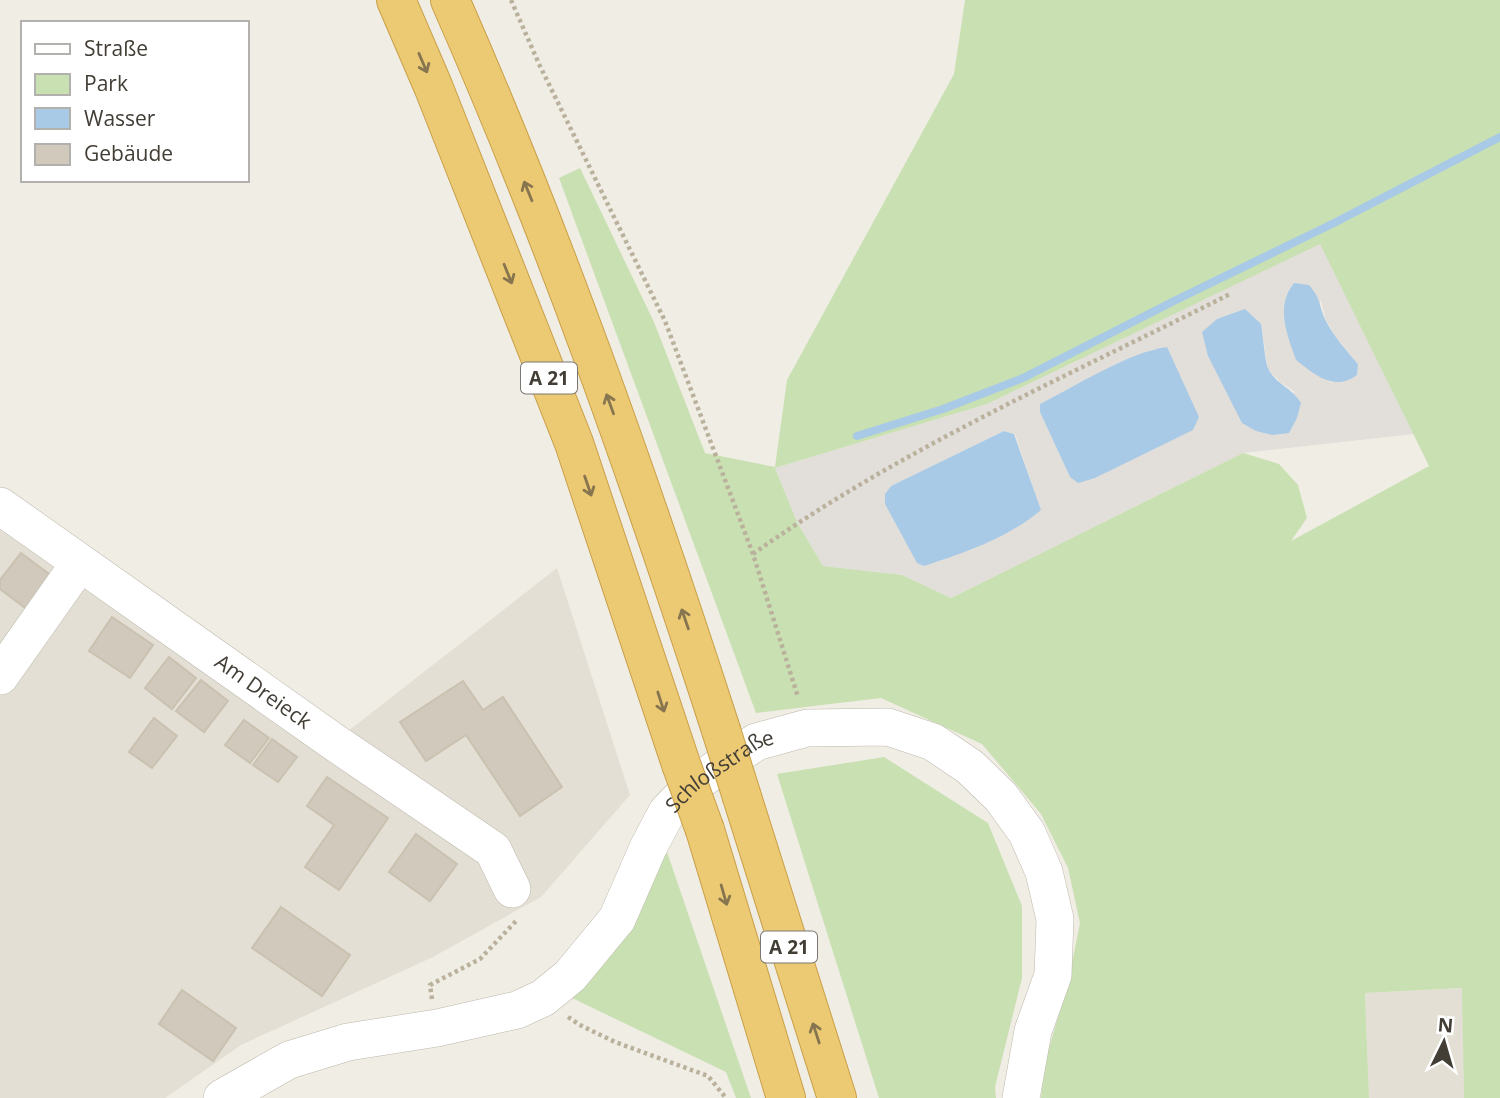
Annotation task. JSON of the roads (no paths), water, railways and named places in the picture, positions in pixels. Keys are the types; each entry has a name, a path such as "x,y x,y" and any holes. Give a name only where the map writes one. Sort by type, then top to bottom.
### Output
{"highway":[{"name":"A 21","path":"396,0 433,86 574,443 705,830 786,1098"},
{"name":"A 21","path":"450,0 566,287 629,455 722,730 837,1098"}],"street":[{"name":"Am Dreieck","path":"0,506 323,735 493,850 512,889"},
{"path":"0,676 79,564"},
{"name":"Schloßstraße","path":"222,1098 289,1060 348,1042 437,1028 517,1010 543,998 569,976 617,919 667,812 694,783 756,742 807,728 888,727 933,741 970,767 1002,797 1027,833 1046,884 1055,919 1053,975 1033,1031 1021,1098"}],"water":[{"path":"1294,283 1309,285 1313,290 1332,331 1358,364 1357,375 1348,380 1332,382 1318,376 1296,360 1284,320 1285,301"},
{"path":"1245,309 1261,324 1269,370 1301,403 1289,433 1272,435 1256,431 1242,423 1208,356 1202,332 1217,319"},
{"path":"1167,347 1199,417 1193,430 1095,478 1078,483 1070,477 1040,412 1040,404 1120,362"},
{"path":"1004,431 1014,434 1041,510 1014,529 985,544 924,566 917,563 885,504 885,494 891,486"}],"waterway":[{"path":"857,436 943,409 1023,378 1500,137"}]}
